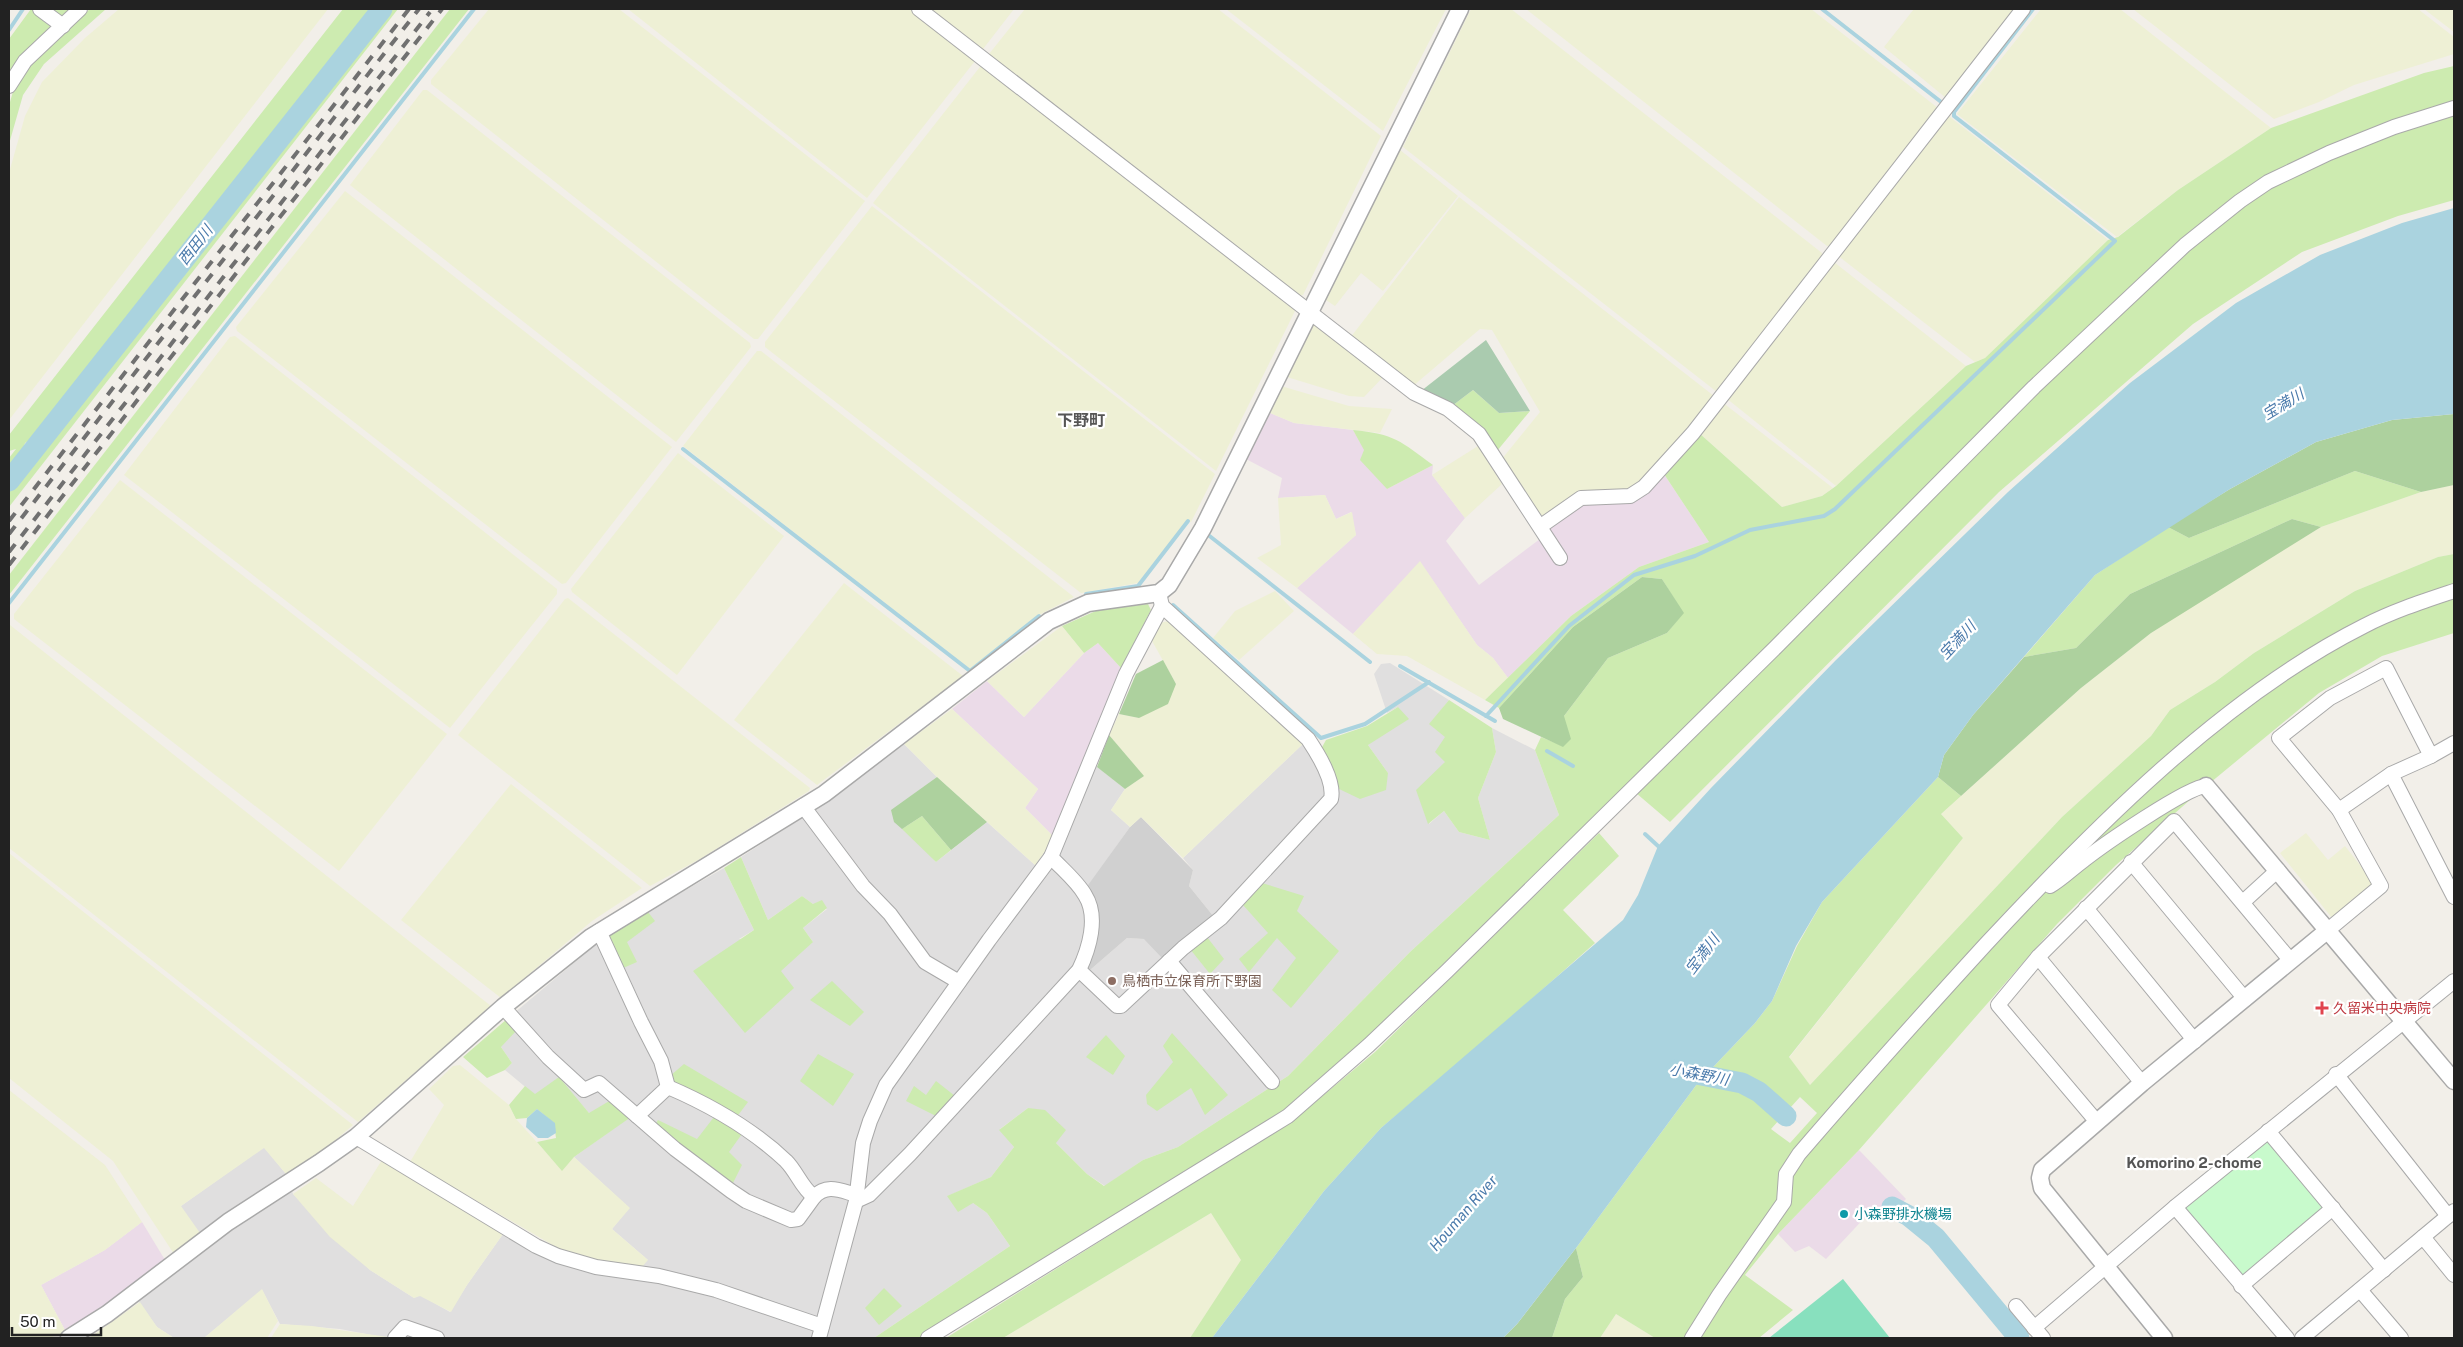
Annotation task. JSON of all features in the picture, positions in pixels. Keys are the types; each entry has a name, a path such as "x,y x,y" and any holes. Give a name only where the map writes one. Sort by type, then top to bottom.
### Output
{"street":[{"path":"40,9 63,26"},
{"path":"9,86 25,61 80,9"},
{"path":"919,9 1414,393 1448,409 1479,434 1541,526 1560,558"},
{"path":"356,1137 536,1246 558,1256 596,1268 659,1276 716,1290 820,1332 857,1198 863,1143 870,1120 886,1085 1051,857 1126,674 1161,600 1202,528 1460,9"},
{"path":"1541,526 1581,498 1630,496 1644,487 1662,468 1694,433 2023,9"},
{"path":"928,1338 1288,1116 1322,1087 1369,1046 1536,883 1776,647 2034,387 2212,222 2268,182 2329,153 2394,127 2454,108"},
{"path":"1692,1338 1719,1295 1784,1202 1786,1174 1799,1154 1869,1073 2040,886 2097,829 2157,775 2266,686 2364,626 2415,604 2454,591"},
{"path":"69,1338 107,1314 228,1222 356,1137 503,1007 600,931 824,794 1050,621 1088,603 1161,600 1308,739 1316,750 1333,790 1331,799 1221,918 1169,961 1121,1006 1117,1006 1079,970"},
{"path":"2164,1338 2042,1188 2040,1178 2047,1164 2381,886 2339,810 2280,738 2330,698 2386,668 2431,756"},
{"path":"2339,810 2391,774 2431,756 2454,743"},
{"path":"2391,774 2454,897"},
{"path":"2040,886 2046,888 2053,885 2086,858 2172,802 2197,787 2206,786 2454,1081"},
{"path":"803,806 863,886 890,914 925,962 959,982"},
{"path":"2097,1122 1998,1005 2038,957 2174,821 2290,961"},
{"path":"503,1007 548,1057 584,1090 599,1083 676,1149 746,1201 791,1220 798,1219 820,1190 830,1188 857,1198 869,1196 1079,970 1089,946 1092,926 1086,896 1051,857"},
{"path":"2131,862 2245,999"},
{"path":"2243,902 2278,870"},
{"path":"2086,908 2195,1040"},
{"path":"600,931 641,1022 661,1061 668,1087 750,1131 788,1162 806,1191 814,1197"},
{"path":"2038,957 2142,1083"},
{"path":"1169,961 1272,1082"},
{"path":"2016,1306 2038,1333 2105,1267 2175,1207 2336,1074 2454,981"},
{"path":"2302,1338 2451,1214 2336,1074"},
{"path":"637,1116 668,1087"},
{"path":"2268,1131 2384,1270"},
{"path":"2175,1207 2286,1338"},
{"path":"2241,1286 2333,1208"},
{"path":"2423,1237 2454,1275"},
{"path":"2360,1290 2401,1338"},
{"path":"395,1338 405,1327 437,1338"}],"shaded area":[{"path":"1270,413 1294,423 1353,430 1387,489 1433,465 1432,475 1465,518 1446,541 1479,585 1540,539 1539,532 1583,499 1630,502 1664,474 1709,542 1639,567 1571,616 1508,678 1493,658 1477,645 1420,562 1353,634 1297,588 1356,535 1351,512 1336,519 1325,495 1278,498 1282,478 1246,459"},
{"path":"1098,643 1121,668 1055,838 1025,808 1038,789 952,709 987,681 1024,717 1084,653"},
{"path":"1390,663 1449,700 1430,724 1446,737 1445,762 1429,824 1444,811 1459,832 1490,840 1478,798 1496,752 1492,728 1535,750 1559,815 1410,952 1288,1076 1178,1147 1143,1160 1105,1186 1087,1174 1055,1142 1028,1108 1000,1129 1014,1147 991,1177 948,1196 973,1203 987,1213 1010,1246 874,1338 387,1338 340,1329 280,1324 262,1290 204,1338 174,1338 157,1327 129,1289 174,1254 181,1206 264,1147 286,1174 293,1194 370,1270 414,1298 420,1295 450,1312 503,1234 568,1254 648,1260 612,1229 629,1208 574,1157 630,1117 589,1113 559,1078 535,1095 505,1070 512,1063 501,1047 507,1019 607,935 724,868 754,930 739,939 813,942 803,928 827,909 813,904 802,896 768,920 741,857 822,805 904,744 937,777 892,810 936,862 987,822 1035,865 1086,758 1125,789 1111,810 1130,827 1087,888 1090,970 1127,938 1144,939 1214,917 1189,886 1193,870 1183,858 1304,743 1388,773 1368,745 1398,707 1387,713 1374,674 1381,664"},
{"path":"1141,817 1193,870 1189,886 1214,917 1163,959 1144,939 1127,938 1090,970 1084,966 1086,888 1130,827"},
{"path":"1859,1150 1906,1199 1889,1216 1869,1213 1826,1259 1809,1246 1795,1252 1778,1234"},
{"path":"142,1222 165,1260 129,1289 66,1332 41,1285 105,1250"}],"green space":[{"path":"31,9 74,9 16,62 9,73 9,39"},
{"path":"90,9 106,9 44,64 23,95 9,144 9,109 12,94 19,80 40,53"},
{"path":"119,9 328,9 9,420 9,173 25,116 42,82 85,38"},
{"path":"343,9 373,9 44,430 25,443 20,462 9,476 9,458 16,449 9,451 9,435"},
{"path":"389,9 398,9 9,507 9,492"},
{"path":"450,9 469,9 9,595 9,575"},
{"path":"489,9 619,9 865,201 758,339 754,339 431,84 431,80"},
{"path":"628,9 913,9 975,61 867,198"},
{"path":"926,9 1014,9 983,49 978,50"},
{"path":"1025,9 1218,9 1381,136 1303,295 1296,296 990,59 989,54"},
{"path":"1226,9 1446,9 1383,131"},
{"path":"1471,9 1511,9 1822,253 1823,256 1717,392 1403,147"},
{"path":"1526,9 1811,9 1938,108 1832,245 1827,246"},
{"path":"1914,9 2017,9 1946,98 1884,47"},
{"path":"2041,9 2120,9 2271,128 2178,190 2117,237 1957,114"},
{"path":"2133,9 2418,9 2454,37 2454,54 2354,85 2319,102 2274,119"},
{"path":"2424,9 2454,9 2454,32"},
{"path":"983,63 1291,305 1295,311 1216,471 873,203"},
{"path":"2454,66 2454,200 2398,216 2302,252 2193,324 1999,492 1670,822 1636,793 1640,773 1364,1041 1284,1110 919,1338 874,1338 1010,1246 987,1213 973,1203 958,1212 947,1196 991,1177 1014,1147 999,1130 1028,1108 1045,1110 1066,1130 1056,1143 1087,1174 1104,1186 1143,1160 1178,1147 1288,1076 1410,952 1559,815 1535,750 1541,737 1563,746 1564,716 1608,658 1667,633 1683,613 1662,579 1642,577 1573,627 1499,708 1485,700 1571,616 1639,567 1709,542 1664,474 1699,433 1782,507 1822,496 1836,486 1966,366 1985,358 2108,240 2118,237 2178,190 2271,128 2424,73"},
{"path":"423,90 427,90 750,343 751,347 676,442 350,185"},
{"path":"1946,114 2108,240 1985,358 1975,362 1837,255"},
{"path":"1400,150 1458,196 1383,291 1361,273 1335,306 1326,300"},
{"path":"345,191 672,447 566,583 562,584 237,331 236,327"},
{"path":"1459,197 1714,396 1668,455 1641,481 1626,490 1546,516 1540,515 1501,460 1540,412 1492,330 1480,329 1413,386 1350,338"},
{"path":"872,206 1215,474 1191,522 1187,520 1138,583 1081,593 765,347 765,342"},
{"path":"1834,262 1966,366 1836,486 1726,398"},
{"path":"1314,324 1383,377 1364,397 1349,396 1287,377"},
{"path":"235,336 557,589 557,594 450,728 124,475 230,337"},
{"path":"1486,340 1530,411 1499,413 1473,390 1452,406 1421,391"},
{"path":"757,351 761,351 1074,597 1035,617 970,669 683,446"},
{"path":"1281,386 1349,406 1392,409 1380,433 1294,423 1270,413"},
{"path":"1473,390 1499,413 1530,411 1497,451 1452,406"},
{"path":"1722,402 1833,488 1822,496 1782,507 1699,433"},
{"path":"2454,414 2454,485 2421,492 2355,471 2189,538 2168,527 2230,489 2316,442 2392,420"},
{"path":"1353,430 1379,434 1396,440 1433,465 1387,489 1360,460 1364,450"},
{"path":"1478,446 1502,484 1465,518 1432,475"},
{"path":"678,453 784,536 677,675 572,592 571,589"},
{"path":"2355,471 2421,492 2321,527 2292,519 2130,594 2076,648 2024,657 2095,575 2168,527 2189,538"},
{"path":"120,480 447,734 339,871 14,619 14,614"},
{"path":"2454,485 2454,554 2438,557 2355,591 2254,653 2215,682 2170,710 2151,736 2062,817 1810,1085 1789,1058 1963,838 1941,814 2081,688 2151,633 2212,593 2321,527 2421,492"},
{"path":"1325,495 1336,519 1352,512 1356,535 1297,588 1257,558 1281,545 1278,498"},
{"path":"2292,519 2321,527 2151,633 2081,688 1961,796 1938,777 1944,755 1973,715 2024,657 2076,648 2130,594"},
{"path":"2454,554 2454,633 2382,656 2319,693 2199,792 2116,865 2057,924 1859,1150 1778,1234 1745,1275 1793,1310 1759,1338 1655,1338 1616,1314 1600,1338 1552,1338 1565,1299 1583,1277 1576,1248 1697,1084 1755,1023 1772,1001 1797,946 1822,902 1938,777 1961,796 1941,814 1963,838 1789,1057 1810,1085 2062,817 2151,736 2170,710 2215,682 2254,653 2355,591 2438,557","holes":["1800,1097 1817,1113 1790,1143 1771,1129"]},
{"path":"1420,561 1477,645 1493,658 1508,678 1485,700 1407,656 1377,654 1353,634"},
{"path":"1642,577 1662,579 1684,613 1667,633 1608,658 1564,716 1571,739 1563,747 1503,719 1499,708 1573,627"},
{"path":"844,583 963,676 817,785 734,720"},
{"path":"1275,591 1294,611 1239,660 1213,638 1235,611"},
{"path":"568,598 810,788 809,791 700,859 650,886 458,735 565,599"},
{"path":"1148,604 1151,610 1121,668 1098,643 1084,653 1062,626 1098,610"},
{"path":"1168,621 1304,743 1183,858 1141,817 1130,827 1111,810 1125,789 1143,776 1109,735 1119,714 1139,718 1176,684 1151,639 1160,623"},
{"path":"10,625 491,1006 358,1122 9,848"},
{"path":"1062,626 1084,653 1024,717 987,681"},
{"path":"1163,660 1176,684 1168,704 1139,718 1119,714 1136,674"},
{"path":"1449,700 1492,728 1496,752 1478,798 1490,840 1459,832 1444,811 1428,824 1416,790 1445,762 1435,752 1445,737 1429,724"},
{"path":"1398,707 1409,719 1368,745 1388,773 1386,790 1360,799 1337,788 1321,749 1326,740 1367,726"},
{"path":"952,709 1038,789 1025,808 1055,838 1035,865 937,777 904,744"},
{"path":"1109,735 1144,776 1125,789 1097,767"},
{"path":"937,777 987,822 951,850 922,816 902,829 894,822 891,810"},
{"path":"511,784 642,888 592,921 501,998 401,920"},
{"path":"922,816 951,850 936,862 902,829"},
{"path":"1599,833 1619,856 1563,910 1595,943 1473,1051 1381,1128 1324,1191 1212,1338 1190,1338 1241,1260 1211,1213 1003,1338 946,1338 1295,1119 1375,1052"},
{"path":"2306,833 2328,860 2345,846 2375,884 2332,918 2280,853"},
{"path":"9,853 353,1125 323,1151 286,1174 264,1148 181,1206 200,1233 174,1254 113,1161 9,1078"},
{"path":"741,857 768,920 802,896 813,904 822,900 827,908 803,928 813,942 781,971 794,988 745,1033 693,971 754,930 724,868"},
{"path":"1262,883 1304,896 1297,911 1339,951 1291,1008 1272,990 1296,958 1277,938 1249,972 1239,959 1268,933 1243,905"},
{"path":"648,912 655,921 627,942 637,962 621,969 607,935"},
{"path":"1207,937 1224,959 1210,974 1190,949"},
{"path":"832,981 864,1012 850,1026 810,1000"},
{"path":"507,1019 517,1030 501,1047 512,1063 505,1070 487,1078 463,1057"},
{"path":"1172,1033 1228,1095 1205,1115 1191,1088 1157,1111 1147,1104 1146,1095 1173,1062 1163,1046"},
{"path":"1106,1035 1125,1056 1113,1075 1086,1057"},
{"path":"818,1054 854,1074 833,1106 800,1081"},
{"path":"684,1064 748,1102 736,1118 671,1083 670,1076"},
{"path":"460,1065 509,1105 516,1119 562,1170 574,1157 630,1208 612,1229 648,1260 641,1268 568,1254 410,1162 444,1105 429,1089 453,1066"},
{"path":"559,1077 589,1113 611,1100 631,1117 574,1157 562,1171 537,1142 556,1138 554,1123 537,1109 527,1118 516,1119 509,1105 525,1086 535,1094"},
{"path":"936,1081 955,1096 938,1117 906,1101 914,1086 926,1095"},
{"path":"9,1090 105,1165 142,1222 105,1250 41,1285 66,1332 49,1338 9,1338"},
{"path":"714,1117 742,1134 729,1152 742,1165 731,1187 654,1127 658,1120 697,1139"},
{"path":"2267,1134 2329,1207 2243,1281 2179,1206"},
{"path":"382,1160 503,1234 467,1285 451,1312 420,1296 414,1298 370,1270 330,1237 293,1194 316,1178 353,1206"},
{"path":"1211,1213 1242,1260 1190,1338 1003,1338"},
{"path":"1576,1248 1583,1277 1565,1299 1552,1338 1503,1338 1517,1324"},
{"path":"1843,1279 1890,1338 1769,1338"},
{"path":"884,1288 902,1306 879,1325 865,1308"},
{"path":"262,1289 278,1321 267,1338 204,1338"},
{"path":"140,1302 157,1327 174,1338 89,1338"},
{"path":"1616,1314 1655,1338 1600,1338"},
{"path":"280,1324 312,1326 388,1337 271,1338"}],"water":[{"path":"2454,208 2454,414 2392,420 2316,442 2230,489 2095,575 1973,715 1944,755 1938,777 1822,902 1796,946 1772,1001 1755,1023 1697,1084 1576,1248 1517,1324 1503,1338 1212,1338 1324,1191 1381,1128 1623,920 1638,895 1658,846 1711,788 1835,661 2008,492 2130,383 2236,303 2320,255 2402,223"},
{"path":"537,1109 555,1123 556,1133 548,1138 538,1138 526,1127 527,1118"}],"waterway":[{"path":"9,30 23,9"},
{"name":"西田川","path":"9,481 382,9"},
{"path":"9,603 474,9"},
{"path":"1822,9 1945,105"},
{"path":"1954,112 2033,9"},
{"path":"1486,716 1569,626 1634,575 1695,556 1750,530 1824,516 1835,509 2115,241 1954,116 1954,112"},
{"path":"683,449 970,671 1039,616"},
{"path":"1086,594 1138,586 1188,521"},
{"path":"1207,534 1370,662"},
{"path":"1173,605 1321,738 1365,724 1429,682"},
{"path":"1400,666 1495,721"},
{"path":"1547,751 1573,766"},
{"path":"1645,834 1658,846"},
{"name":"小森野川","path":"1676,1070 1742,1083 1759,1092 1786,1116"},
{"name":"小森野川","path":"1892,1207 1909,1216 1936,1238 2019,1338"}],"railway":[{"path":"9,521 409,9"},
{"path":"9,534 419,9"},
{"path":"9,565 442,9"},
{"path":"9,552 430,12"}],"place":[{"name":"鳥栖市立保育所下野園","path":"1112,981"},
{"name":"久留米中央病院","path":"2322,1008"},
{"name":"小森野排水機場","path":"1844,1214"}],"district":[{"name":"下野町","path":"1081,420"},
{"name":"Komorino 2-chome","path":"2194,1162"}],"water label":[{"name":"宝満川","path":"2283,404"},
{"name":"宝満川","path":"1957,640"},
{"name":"宝満川","path":"1702,954"},
{"name":"Houman River","path":"1463,1213"}]}
